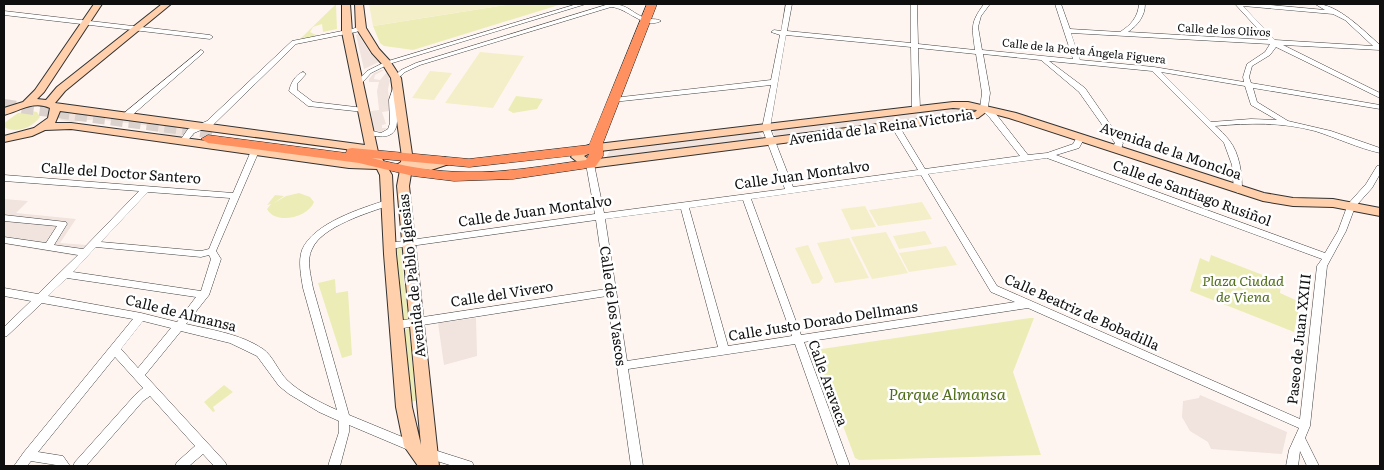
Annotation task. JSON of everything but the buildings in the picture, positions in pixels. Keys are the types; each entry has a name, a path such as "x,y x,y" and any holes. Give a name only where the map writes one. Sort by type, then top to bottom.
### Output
{"main road":[{"name":"Calle de los Vascos","path":"589,164 596,153 591,149 652,4"},
{"name":"Avenida de la Reina Victoria","path":"209,133 360,153 372,152 397,167 445,161 481,162 591,149"},
{"name":"Avenida de la Reina Victoria","path":"209,133 397,167 475,176 589,164"}],"street":[{"path":"4,112 26,104 40,91 98,4"},
{"path":"43,127 54,117 56,112 52,105 61,89 167,4"},
{"path":"346,4 347,32 372,152 397,167"},
{"name":"Avenida de Pablo Iglesias","path":"359,4 361,28 376,52 387,63 396,82 397,167 387,203 396,325 404,407 412,446 430,462"},
{"path":"359,83 369,72 387,63 583,4"},
{"path":"788,4 766,128 790,191"},
{"path":"914,4 916,110"},
{"path":"988,4 976,20 978,52 986,93 984,108 993,116 1026,158"},
{"path":"1058,4 1076,61"},
{"path":"1121,34 1129,29 1140,16 1142,4"},
{"path":"1238,4 1274,43 1380,96"},
{"path":"1243,4 1330,10"},
{"path":"1318,4 1347,19 1380,48"},
{"path":"368,132 381,136 393,129 395,125 392,101 396,82 403,71 414,65 611,5 618,5 631,10 645,20 658,21"},
{"path":"1311,8 1338,13"},
{"path":"4,13 210,37"},
{"path":"778,13 787,14"},
{"path":"187,142 185,139 188,133 195,129 209,133 294,42 361,28"},
{"name":"Calle de los Olivos","path":"1066,31 1380,48"},
{"name":"Calle de la Poeta Ángela Figuera","path":"774,32 1154,69 1380,107"},
{"path":"1274,43 1272,49 1266,55 1249,65 1246,71 1248,85 1254,103 1290,124"},
{"path":"126,116 201,52"},
{"path":"1042,58 1066,75 1082,90 1119,143 1116,148"},
{"path":"1154,69 1227,142 1235,157 1238,171 1238,190"},
{"path":"303,74 294,84 293,91 311,104 364,110"},
{"path":"613,100 774,82"},
{"path":"4,100 26,104"},
{"name":"Avenida de la Reina Victoria","path":"26,104 52,105 126,116 209,133 347,146 362,148 372,152"},
{"name":"Avenida de la Reina Victoria","path":"591,149 953,105 984,108"},
{"name":"Avenida de la Reina Victoria","path":"589,164 978,115 984,108"},
{"name":"Avenida de la Moncloa","path":"984,108 1116,148 1263,197 1293,202 1351,206 1380,212"},
{"path":"347,146 356,143 359,139 364,110"},
{"path":"1210,124 1259,121 1290,124 1334,135 1380,151"},
{"name":"Avenida de la Reina Victoria","path":"6,140 43,127 71,126 349,164 397,167"},
{"name":"Calle Beatriz de Bobadilla","path":"895,126 994,289 1305,426"},
{"path":"923,172 1048,155 1076,146 1081,137"},
{"path":"212,251 255,151"},
{"name":"Calle de Santiago Rusiñol","path":"1048,155 1326,258"},
{"name":"Calle de los Vascos","path":"589,164 600,216 637,466"},
{"name":"Avenida de Pablo Iglesias","path":"397,167 403,186 430,462"},
{"name":"Paseo de Juan XXIII","path":"1292,466 1295,450 1305,426 1322,266 1342,231 1351,206 1369,186 1380,168"},
{"name":"Calle Juan Montalvo","path":"684,204 923,172"},
{"name":"Calle del Doctor Santero","path":"4,178 236,196"},
{"path":"4,333 65,274 146,189"},
{"name":"Calle Aravaca","path":"746,196 844,466"},
{"path":"334,466 344,432 344,416 308,288 305,267 306,253 314,239 323,231 387,203"},
{"path":"684,204 724,350"},
{"name":"Calle de Juan Montalvo","path":"389,246 684,204"},
{"path":"4,218 63,224 48,247"},
{"path":"4,240 85,253"},
{"path":"94,244 201,254 212,251"},
{"path":"138,376 204,295 216,259 212,251"},
{"path":"65,274 204,295"},
{"name":"Calle de Almansa","path":"4,292 141,317 232,339 261,353 283,383 292,391 323,409 344,416 412,446"},
{"name":"Calle del Vivero","path":"396,325 416,320 611,292"},
{"name":"Calle Justo Dorado Dellmans","path":"622,366 1029,304"},
{"path":"20,466 141,317"},
{"path":"114,349 218,465"},
{"path":"79,466 139,398 148,391 153,391"},
{"path":"1300,439 1313,466"},
{"path":"181,466 202,447"},
{"path":"28,456 59,460 64,466"},
{"path":"430,462 468,466"}],"green space":[{"path":"336,4 337,29 323,32 322,24 313,27 310,32 318,36 300,39"},
{"path":"512,4 562,4 413,50 384,46 380,43 373,26"},
{"path":"516,96 543,99 537,109 513,113 508,110"},
{"path":"37,112 40,117 28,127 13,130 4,127 4,123 18,113"},
{"path":"299,193 310,197 314,202 311,208 299,215 291,218 277,217 267,209 271,204 267,205 275,195 284,196 274,203 286,196"},
{"path":"403,246 404,254 401,255 408,315 411,314 411,317 404,320 402,319 394,249"},
{"name":"Plaza Ciudad de Viena","path":"1211,255 1281,282 1280,293 1300,302 1294,332 1190,291 1200,258 1209,262"},
{"path":"335,279 336,293 348,291 352,355 342,358 318,283"},
{"name":"Parque Almansa","path":"1034,318 1013,372 1041,455 859,460 855,458 815,350"},
{"path":"409,328 412,331 410,334 415,391 420,400 408,402 404,330"},
{"path":"224,385 233,392 213,407 215,411 213,412 204,402"}],"shaded area":[{"path":"369,4 512,4 373,26"},
{"path":"358,34 370,53 379,62 364,69 356,35"},
{"path":"480,52 524,56 493,108 445,103"},
{"path":"384,70 375,75 374,79 380,80 387,72 390,80 388,89 390,111 382,112 386,124 382,125 382,128 387,128 381,132 373,129 371,111 379,110 377,91 379,82 369,82 369,79 374,73"},
{"path":"430,71 452,73 434,100 412,98"},
{"path":"964,107 968,114 776,137 773,133 774,130"},
{"path":"65,112 191,128 179,138 163,136 150,126 97,119 72,122 60,120"},
{"path":"758,132 763,138 606,158 610,150"},
{"path":"4,199 28,201 16,213 76,219 60,243 87,245 76,256 4,244"},
{"path":"922,202 932,219 878,226 869,210"},
{"path":"865,206 876,227 851,230 841,209"},
{"path":"925,231 932,244 899,249 893,236"},
{"path":"886,232 908,273 872,279 851,237"},
{"path":"849,238 869,278 835,283 817,243"},
{"path":"808,245 823,278 819,283 812,284 795,248"},
{"path":"946,246 957,265 909,272 899,253"},
{"path":"476,318 477,356 444,365 438,323"},
{"path":"1200,395 1287,432 1282,454 1211,449 1208,442 1190,431 1182,417 1183,401 1199,398"}],"tunnel":[{"path":"4,105 213,133"}]}
